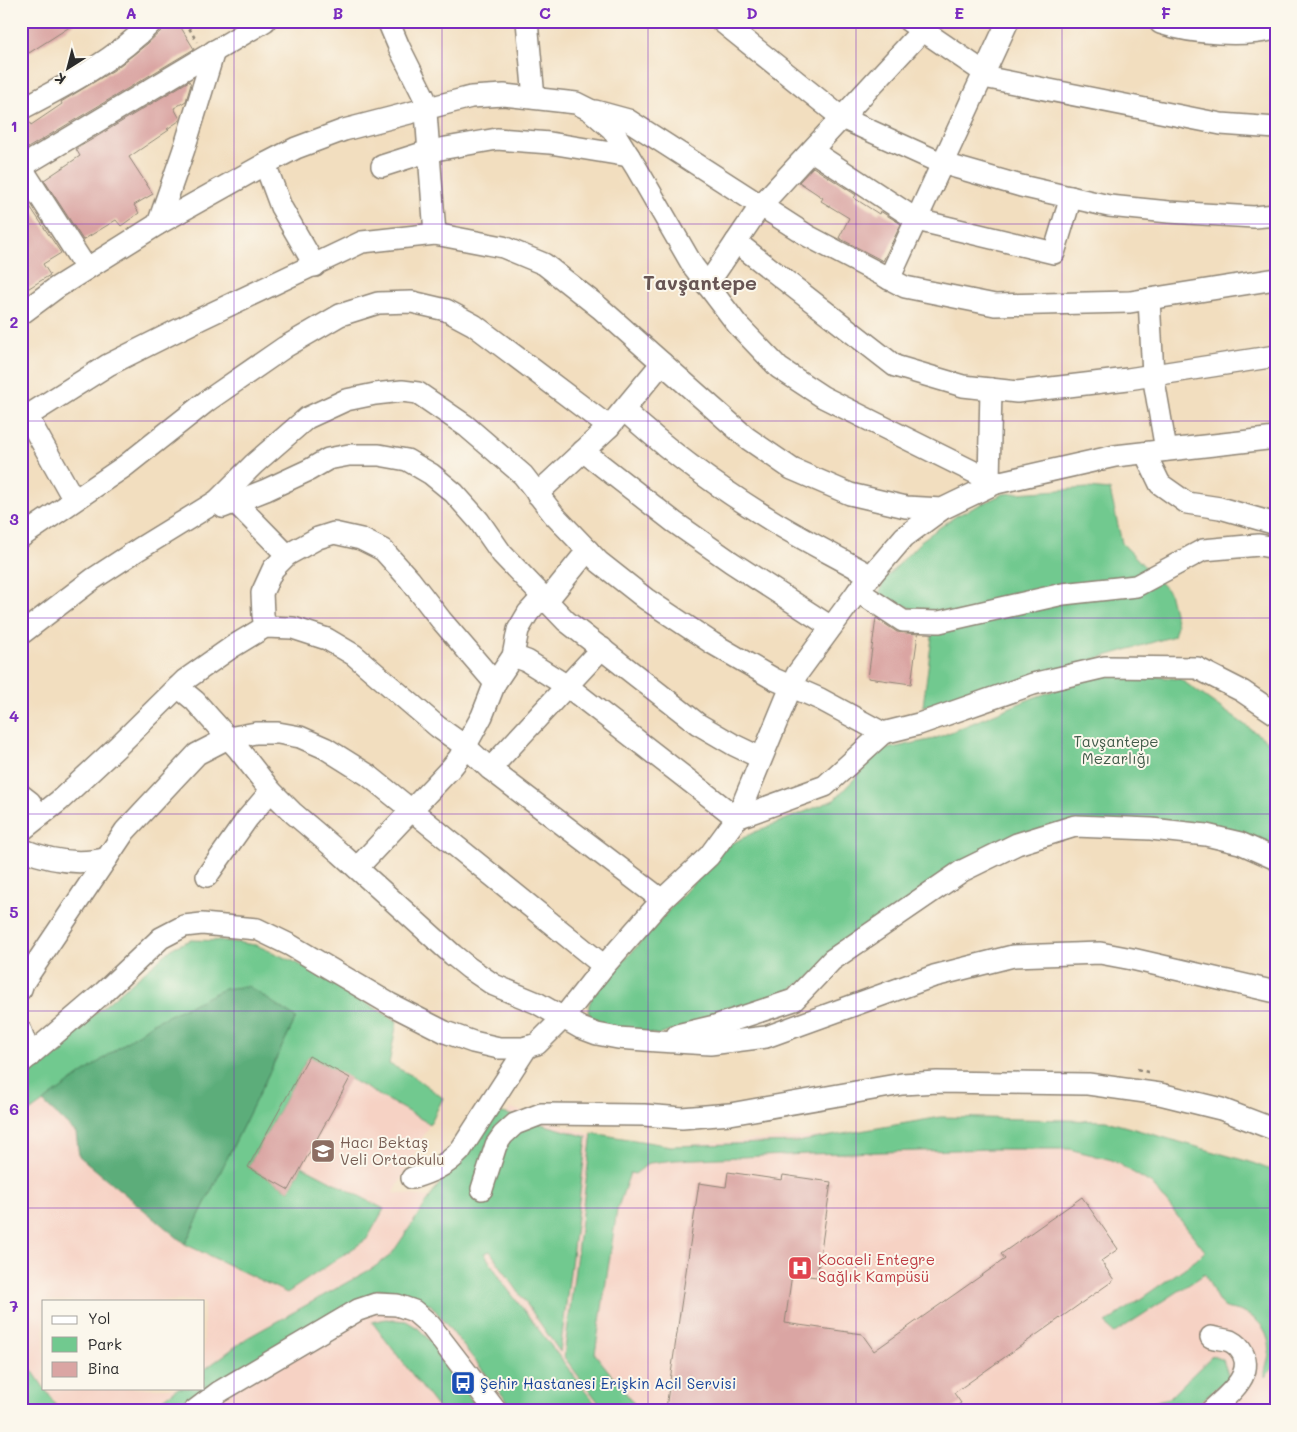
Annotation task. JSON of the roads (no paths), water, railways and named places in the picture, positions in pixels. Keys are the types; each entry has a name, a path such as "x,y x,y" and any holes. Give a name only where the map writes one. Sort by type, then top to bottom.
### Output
{"main road":[{"path":"1162,21 1175,26 1276,26"}],"street":[{"path":"21,109 74,80 121,49 143,32 153,21"},
{"path":"86,268 21,167 265,21"},
{"path":"388,21 425,99 427,108 435,234"},
{"path":"527,21 534,98"},
{"path":"721,21 842,118 941,163 1021,186 1109,206 1254,217 1276,215"},
{"path":"889,279 1008,21"},
{"path":"707,285 761,205 842,118 921,24 984,75 1221,124 1276,128"},
{"path":"158,224 184,149 210,53"},
{"path":"21,314 86,268 158,224 296,148 344,130 427,108 471,97 504,95 576,103 590,110 628,120 808,236 905,287 995,305 1130,302 1276,279"},
{"path":"590,110 612,129 692,266 736,324 779,368 824,397 993,482"},
{"path":"382,166 430,151 498,139 550,143 629,156"},
{"path":"812,150 917,220 1054,253 1071,197"},
{"path":"265,164 281,207 315,266"},
{"path":"74,500 24,418 108,365 362,242 435,234 503,247 544,264 600,308 747,438 792,469 850,494 906,507 942,509"},
{"path":"736,242 895,366 963,386 1017,392 1153,375 1276,356"},
{"path":"1149,299 1155,452 1160,484 1187,503 1220,508 1276,524"},
{"path":"21,537 125,466 207,402 284,346 340,315 378,303 412,302 446,310 474,325 609,427"},
{"path":"538,494 609,427 662,363"},
{"path":"991,389 993,482"},
{"path":"227,502 254,464 307,418 346,400 402,391 418,393 466,426 523,475 554,516 600,562 646,599 712,643 790,686 844,711 884,733"},
{"path":"624,410 683,460 731,495 865,583 903,621 939,622 1063,594 1136,586 1203,550 1259,545 1276,548"},
{"path":"26,1060 104,992 161,938 184,926 202,924 257,929 290,945 398,1008 445,1032 498,1048 527,1047 537,1044 563,1018 604,966 662,900 709,856 737,818 790,686 831,627 904,537 942,509 993,482 1115,456 1276,438"},
{"path":"583,451 674,522 731,562 831,627"},
{"path":"21,634 93,579 138,549 227,502 310,470 328,459 349,455 379,455 407,460 431,474 454,493 479,521 502,554 566,621 698,724 761,758"},
{"path":"227,502 287,555"},
{"path":"265,627 262,615 262,593 273,569 287,555 318,538 334,533 361,539 383,550 495,683"},
{"path":"357,868 451,768 466,747 482,716 495,683 513,656 518,630 528,613 537,603 546,602 588,550"},
{"path":"21,830 59,801 185,680 232,647 265,627 293,628 327,640 354,655 490,769 662,900"},
{"path":"490,769 602,648"},
{"path":"513,656 527,660 567,686 737,818"},
{"path":"737,818 830,793 884,733 919,724 1033,684 1106,667 1196,668 1242,691 1276,714"},
{"path":"178,687 195,701 271,791 292,812 469,968 494,985 523,996 597,1034 658,1042 710,1044 766,1037 934,976 1014,956 1100,953 1276,992"},
{"path":"21,989 38,960 125,831 197,754 228,738 256,733 278,733 300,737 347,760 412,810 604,966"},
{"path":"207,876 247,819 271,791"},
{"path":"21,795 30,802 40,816"},
{"path":"658,1042 672,1036 716,1026 794,1000 832,960 962,871 1017,844 1075,826 1151,829 1206,834 1240,843 1276,859"},
{"path":"21,849 44,858 68,861 92,862 107,858"},
{"path":"21,1031 26,1060"},
{"path":"412,1178 435,1170 450,1161 460,1151 527,1047"},
{"path":"482,1189 496,1145 503,1135 515,1124 542,1114 644,1115 682,1118 730,1114 902,1084 937,1082 1088,1084 1160,1094 1221,1109 1276,1130"},
{"path":"194,1411 219,1392 358,1310 376,1304 397,1305 414,1311 430,1325 496,1411"},
{"path":"1210,1337 1230,1341 1240,1348 1245,1359 1244,1372 1239,1383 1211,1411"}],"place":[{"name":"Hacı Bektaş Veli Ortaokulu","path":"323,1151"},
{"name":"Kocaeli Entegre Sağlık Kampüsü","path":"800,1268"},
{"name":"Şehir Hastanesi Erişkin Acil Servisi","path":"463,1383"}],"district":[{"name":"Tavşantepe","path":"700,282"}],"park label":[{"name":"Tavşantepe Mezarlığı","path":"1116,750"}]}
